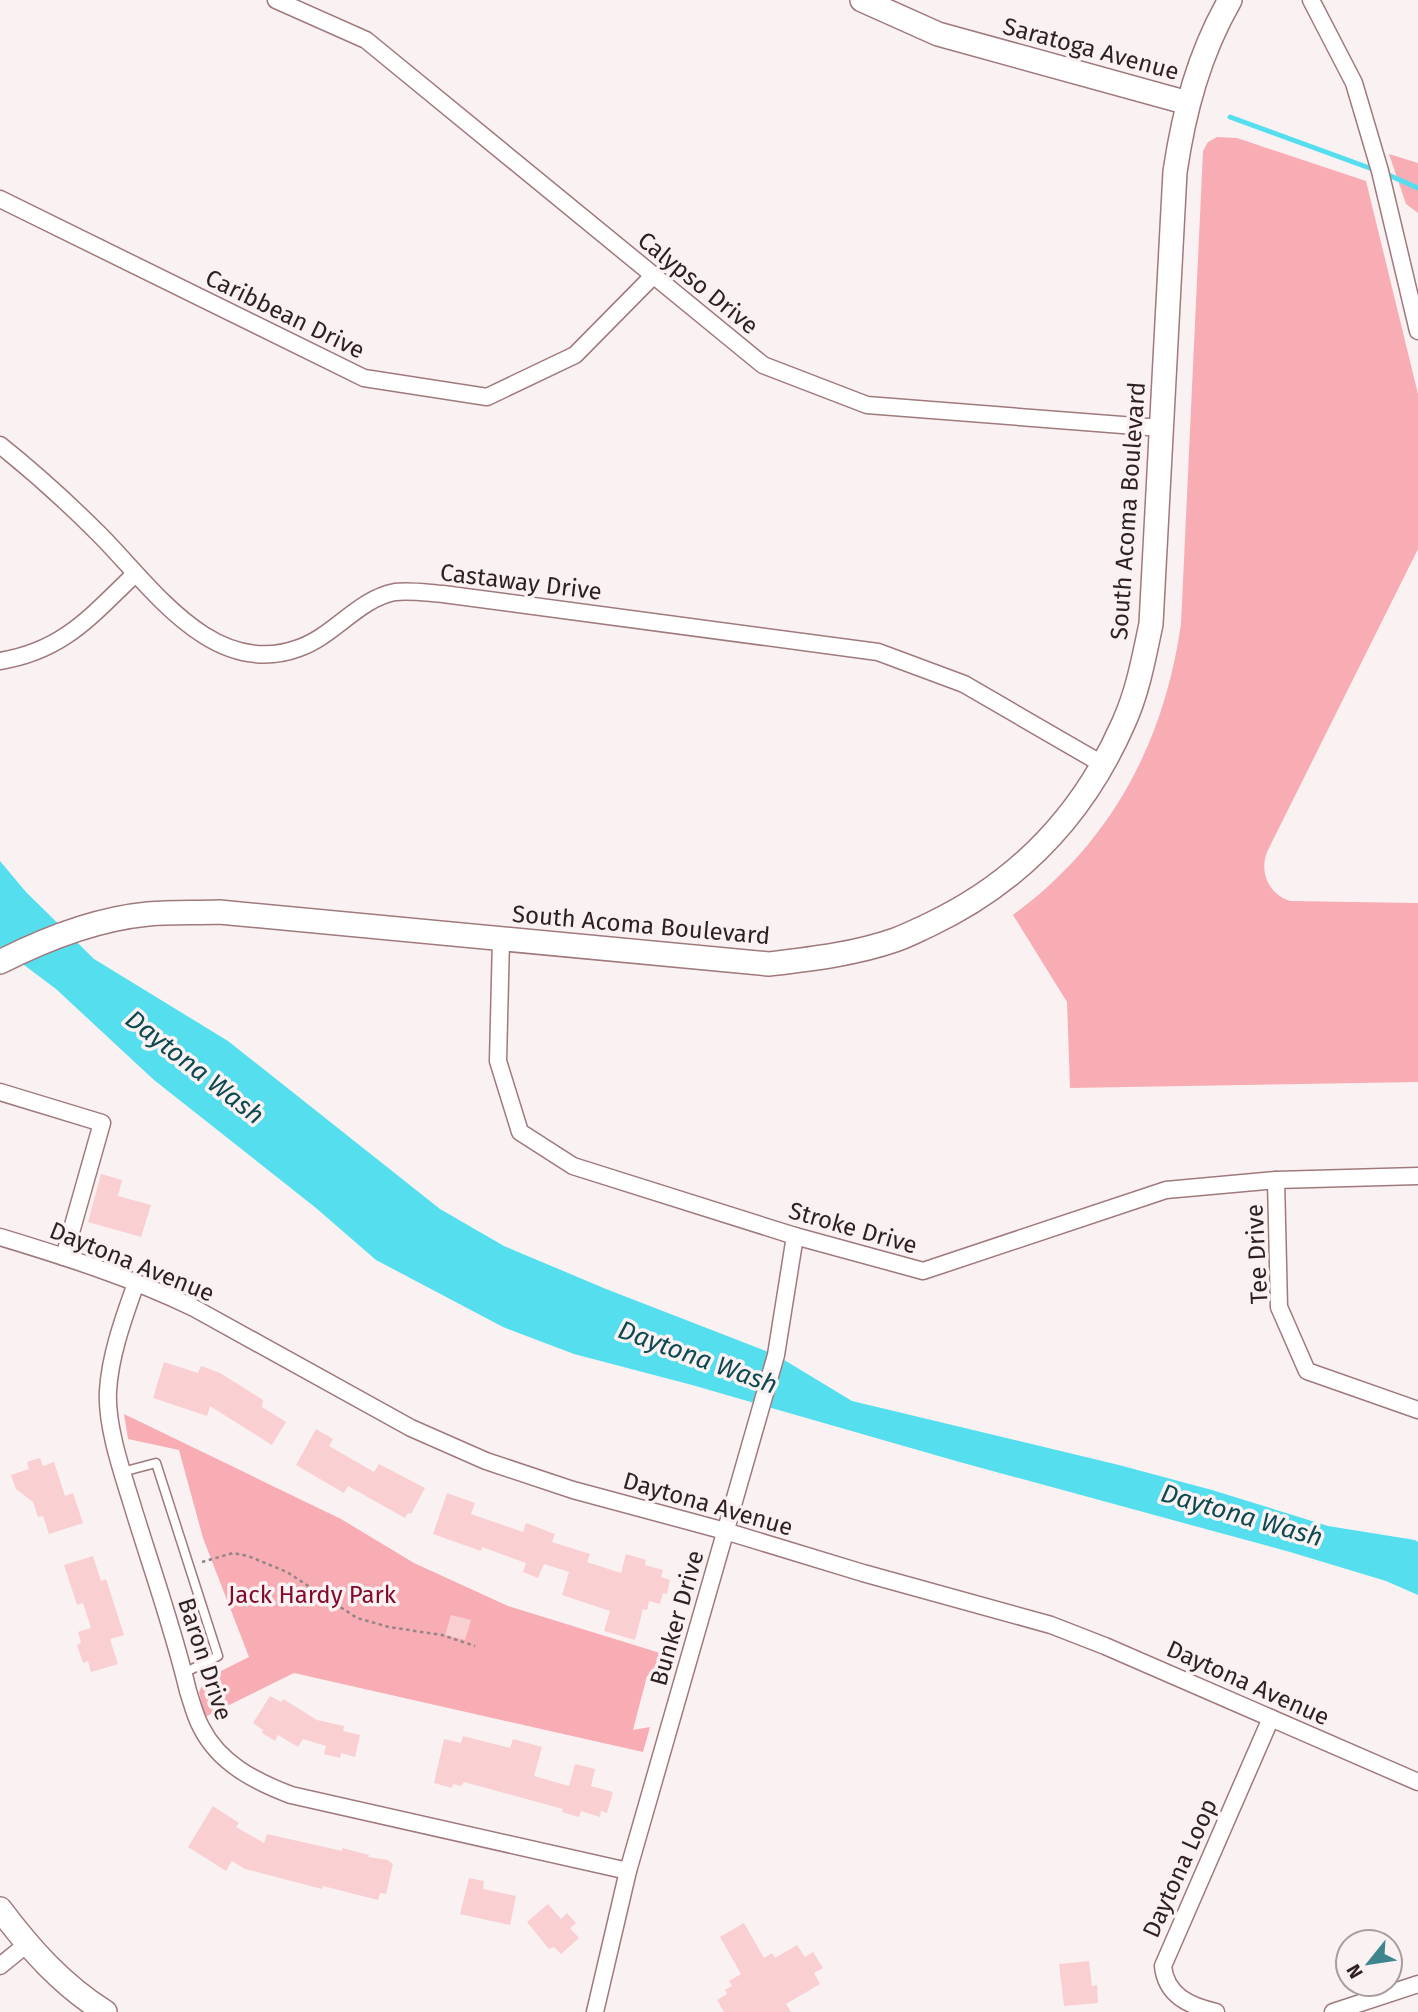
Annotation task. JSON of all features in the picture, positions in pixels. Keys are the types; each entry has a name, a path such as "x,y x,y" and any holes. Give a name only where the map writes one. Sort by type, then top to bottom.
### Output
{"main road":[{"name":"Saratoga Avenue","path":"862,0 938,34 1188,103"},
{"name":"South Acoma Boulevard","path":"0,962 32,945 88,925 148,914 219,912 769,964 832,956 896,940 955,912 1005,881 1048,842 1079,802 1125,721 1140,674 1151,624 1175,173 1188,103 1201,57 1230,0"},
{"path":"0,1909 27,1944 61,1979 105,2012"}],"street":[{"name":"Calypso Drive","path":"276,0 366,40 763,365 867,405 1161,428"},
{"path":"1311,0 1354,83 1380,171 1418,331"},
{"name":"Caribbean Drive","path":"0,199 364,378 488,397 575,355 653,276"},
{"name":"Castaway Drive","path":"0,444 46,482 172,611 204,635 237,653 267,654 299,649 376,599 396,592 443,594 878,652 964,684 1102,764"},
{"path":"0,661 46,649 78,630 134,575"},
{"name":"Stroke Drive","path":"501,939 498,1061 520,1132 573,1166 795,1236 923,1272 1166,1190 1276,1180 1418,1176"},
{"path":"0,1092 102,1123 64,1257"},
{"name":"Tee Drive","path":"1276,1180 1279,1307 1307,1371 1418,1410"},
{"name":"Bunker Drive","path":"595,2012 628,1871 776,1355 795,1236"},
{"name":"Daytona Avenue","path":"0,1237 136,1283 194,1308 411,1428 486,1461 573,1490 726,1531 1051,1625 1418,1782"},
{"name":"Baron Drive","path":"136,1283 113,1362 107,1394 122,1472 200,1726 214,1749 240,1772 290,1795 628,1871"},
{"name":"Daytona Loop","path":"1216,2012 1201,2008 1172,1992 1164,1977 1163,1966 1271,1718"},
{"path":"0,1966 27,1944"},
{"path":"1333,2012 1418,1984"}],"lane":[{"path":"122,1472 156,1463 218,1656 184,1673"}],"path":[{"path":"190,1567 233,1553 248,1556 288,1572 357,1618 389,1627 442,1635 475,1646"}],"green space":[{"path":"1217,137 1237,138 1366,181 1418,394 1418,549 1267,852 1264,868 1271,888 1290,901 1418,903 1418,1082 1070,1088 1067,1002 1013,915 1048,887 1105,823 1146,749 1173,668 1181,624 1203,151 1208,142"},
{"path":"1389,154 1418,163 1418,213 1406,204"},
{"name":"Jack Hardy Park","path":"124,1414 341,1519 414,1563 508,1606 673,1657 672,1670 647,1676 633,1730 650,1727 643,1752 294,1673 205,1717 199,1692 205,1679 249,1657 203,1538 179,1450 128,1439"}],"water":[{"name":"Daytona Wash","path":"0,861 26,892 94,959 228,1041 440,1209 504,1246 776,1355 852,1401 1119,1465 1328,1526 1415,1540 1418,1542 1418,1595 1386,1581 1290,1552 574,1354 503,1327 376,1260 316,1208 154,1080 56,989 0,947"}],"building":[{"path":"101,1174 122,1180 118,1196 151,1205 141,1237 88,1222"},
{"path":"164,1362 198,1373 201,1366 220,1373 263,1400 262,1407 286,1422 272,1445 210,1406 207,1416 153,1398"},
{"path":"316,1429 333,1439 329,1446 374,1472 379,1464 425,1488 411,1514 408,1513 405,1518 348,1486 344,1493 296,1465"},
{"path":"40,1458 43,1466 54,1462 65,1496 73,1493 83,1523 49,1534 43,1516 38,1517 33,1502 16,1489 11,1475 29,1469 27,1462"},
{"path":"447,1493 475,1503 471,1514 523,1532 526,1523 555,1534 552,1542 590,1554 587,1562 621,1573 626,1554 646,1560 645,1565 663,1570 661,1577 670,1580 667,1594 663,1593 660,1604 649,1601 647,1610 643,1609 635,1640 604,1631 610,1611 562,1595 569,1572 544,1564 538,1578 523,1572 526,1563 482,1547 481,1551 433,1534"},
{"path":"93,1556 101,1581 106,1579 124,1635 110,1639 118,1664 91,1672 88,1661 83,1663 77,1645 81,1643 78,1632 91,1628 83,1603 77,1605 64,1565"},
{"path":"451,1615 471,1620 465,1640 445,1635"},
{"path":"270,1696 281,1702 283,1699 317,1720 344,1726 343,1731 360,1735 355,1757 341,1753 340,1758 324,1754 326,1746 303,1739 298,1747 278,1735 275,1741 262,1733 263,1730 253,1723"},
{"path":"463,1736 510,1748 513,1739 542,1747 534,1776 569,1786 575,1764 595,1769 591,1786 613,1792 607,1813 601,1811 600,1817 581,1811 579,1817 562,1812 563,1809 464,1782 461,1786 453,1784 452,1788 434,1783 444,1739 461,1743"},
{"path":"213,1806 239,1823 236,1827 264,1843 267,1834 388,1860 393,1864 386,1894 380,1893 378,1900 323,1886 322,1889 245,1869 232,1861 226,1871 188,1847"},
{"path":"469,1878 484,1881 483,1889 516,1896 510,1925 460,1914"},
{"path":"548,1904 561,1919 567,1913 576,1923 570,1928 579,1938 561,1954 554,1947 549,1949 527,1922"},
{"path":"744,1923 764,1958 772,1953 775,1958 797,1945 805,1957 813,1952 823,1968 814,1973 820,1984 786,2004 791,2012 724,2012 717,2000 727,1994 725,1990 732,1986 729,1981 741,1974 720,1937"},
{"path":"1089,1961 1092,1986 1097,1985 1098,2003 1064,2006 1059,1964"}],"waterway":[{"path":"1230,117 1375,170"},
{"path":"1384,173 1418,188"}]}
